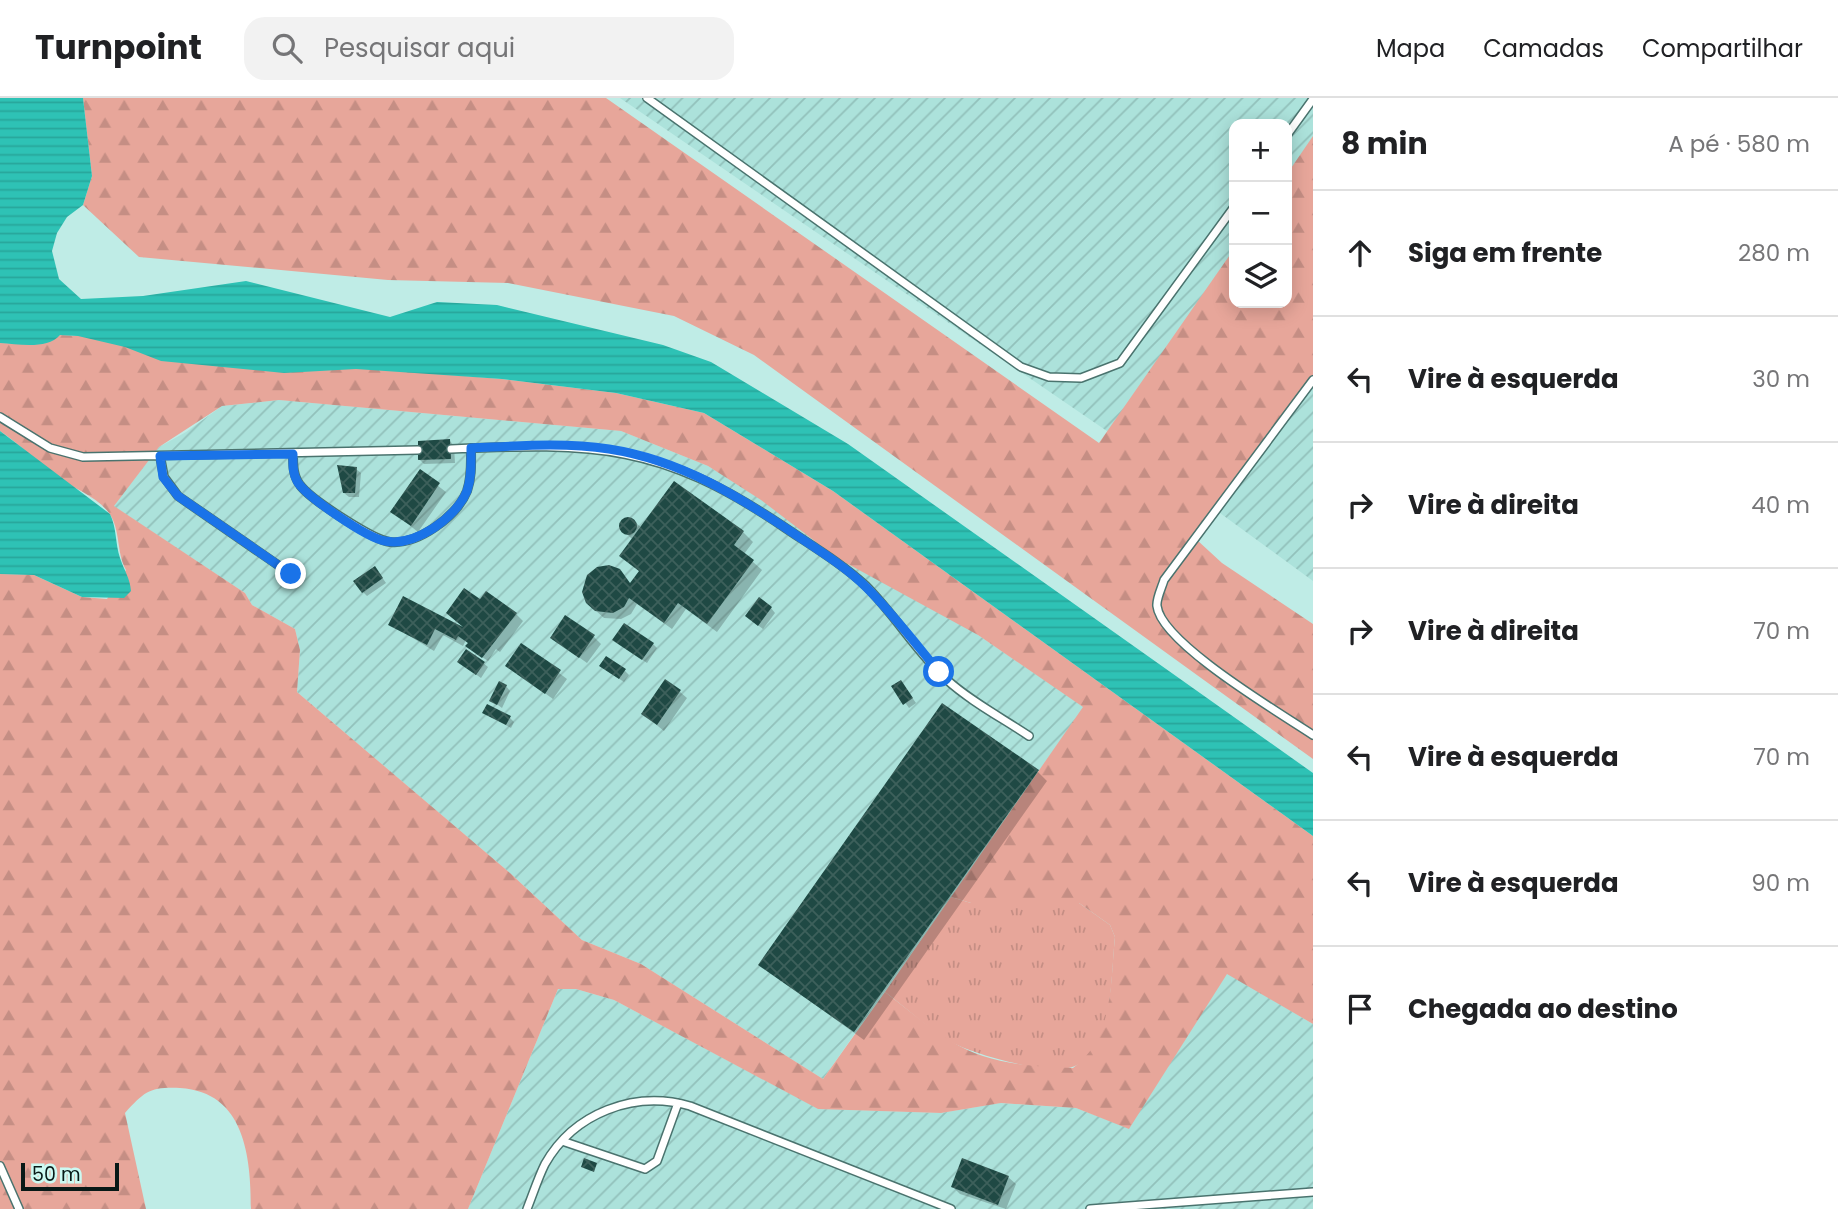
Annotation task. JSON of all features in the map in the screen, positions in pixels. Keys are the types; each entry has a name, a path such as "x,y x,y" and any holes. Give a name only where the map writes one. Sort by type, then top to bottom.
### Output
{"lane":[{"path":"647,98 1021,366 1049,377 1081,378 1120,363 1229,214"},
{"path":"1292,128 1313,99"},
{"path":"1313,380 1164,580 1157,605 1166,626 1197,656 1313,735"},
{"path":"0,416 39,443 72,455 160,456 418,450"},
{"path":"451,449 555,445 611,449 654,459 716,484 845,568 877,598 947,680 1029,736"},
{"path":"293,454 294,475 303,489 369,536 395,542 424,534 457,507 468,487 471,448"},
{"path":"160,456 163,477 178,496 291,574"},
{"path":"527,1209 545,1164 562,1141 590,1118 616,1106 643,1101 678,1103 951,1209"},
{"path":"562,1141 640,1169 650,1168 657,1161 678,1103"},
{"path":"0,1166 19,1209"},
{"path":"1090,1209 1313,1192"}],"shaded area":[{"path":"620,98 1313,98 1313,581 1120,440"},
{"path":"279,400 621,431 708,466 978,635 1084,707 823,1079 641,964 582,940 510,873 297,692 300,650 295,629 252,605 245,593 113,506 159,447 186,432 222,406"},
{"path":"1227,973 1313,1024 1313,1209 468,1209 558,989 576,989 614,1000 819,1109 941,1113 1000,1103 1076,1108 1129,1128"}],"green space":[{"path":"83,98 606,98 1099,443 1229,256 1229,308 1292,308 1292,167 1313,136 1313,377 1197,540 1222,563 1313,624 1313,759 754,355 674,316 508,283 388,280 139,257 83,205 92,176"},
{"path":"60,335 107,337 253,359 502,379 616,393 704,413 833,491 1313,836 1313,1024 1227,974 1129,1129 1076,1108 1001,1103 941,1113 818,1109 614,1000 576,989 558,989 468,1209 251,1209 246,1149 231,1114 219,1101 202,1092 170,1088 149,1092 125,1113 146,1209 0,1209 0,574 34,575 82,597 107,599 126,570 113,520 104,507 55,476 0,431 0,343 37,344","holes":["279,400 621,431 708,466 761,500 837,558 978,635 1083,707 951,897 971,903 1079,903 1110,925 1115,937 1108,1009 1096,1041 1086,1056 1073,1068 1010,1063 979,1055 942,1036 885,992 823,1079 641,964 582,940 510,873 297,692 300,650 295,629 252,605 245,593 114,506 159,447 222,406"]},
{"path":"951,897 971,903 1079,903 1110,925 1115,937 1106,1020 1096,1046 1082,1062 1064,1069 1050,1069 997,1059 966,1049 937,1033 885,992"}],"water":[{"path":"0,98 83,98 92,176 83,205 67,217 57,233 52,251 59,279 81,299 143,296 246,281 390,317 437,302 497,305 663,345 711,362 848,444 1313,773 1313,836 833,491 704,413 616,393 502,379 356,369 284,373 161,361 125,347 78,336 60,335 48,343 40,344 0,343"},
{"path":"0,431 110,514 118,552 131,591 124,598 82,597 34,575 0,574"}],"building":[{"path":"450,439 451,459 418,460 418,441"},
{"path":"337,465 357,467 355,493 343,493"},
{"path":"420,469 440,483 411,526 390,512"},
{"path":"674,481 744,531 734,545 754,560 707,624 678,603 664,623 629,598 624,607 613,613 595,611 586,603 582,592 587,575 597,567 609,565 620,569 630,583 639,571 619,556"},
{"path":"624,517 632,517 637,526 635,533 624,535 619,530 619,522"},
{"path":"375,566 383,578 362,593 353,581"},
{"path":"464,588 480,599 486,591 517,613 482,658 465,646 468,643 458,636 456,640 435,629 427,645 388,625 403,596 463,627 446,613"},
{"path":"759,597 772,607 758,626 745,616"},
{"path":"565,615 595,635 579,658 550,638"},
{"path":"624,623 654,643 642,660 612,640"},
{"path":"521,643 561,670 545,694 505,666"},
{"path":"466,649 485,662 476,675 457,662"},
{"path":"606,656 626,669 619,679 599,666"},
{"path":"665,679 681,690 657,725 641,714"},
{"path":"901,680 913,698 903,705 891,686"},
{"path":"499,681 507,685 497,705 489,701"},
{"path":"942,703 1039,770 854,1032 758,965"},
{"path":"487,704 511,716 506,725 482,713"},
{"path":"584,1158 597,1163 594,1172 581,1167"},
{"path":"962,1158 1009,1176 998,1205 951,1187"}],"route":[{"path":"291,574 178,496 163,477 160,456 293,454 294,475 303,489 369,536 386,542 405,541 424,534 457,507 466,494 471,477 471,448 589,446 654,459 716,484 754,506 845,568 877,598 939,672"}]}
